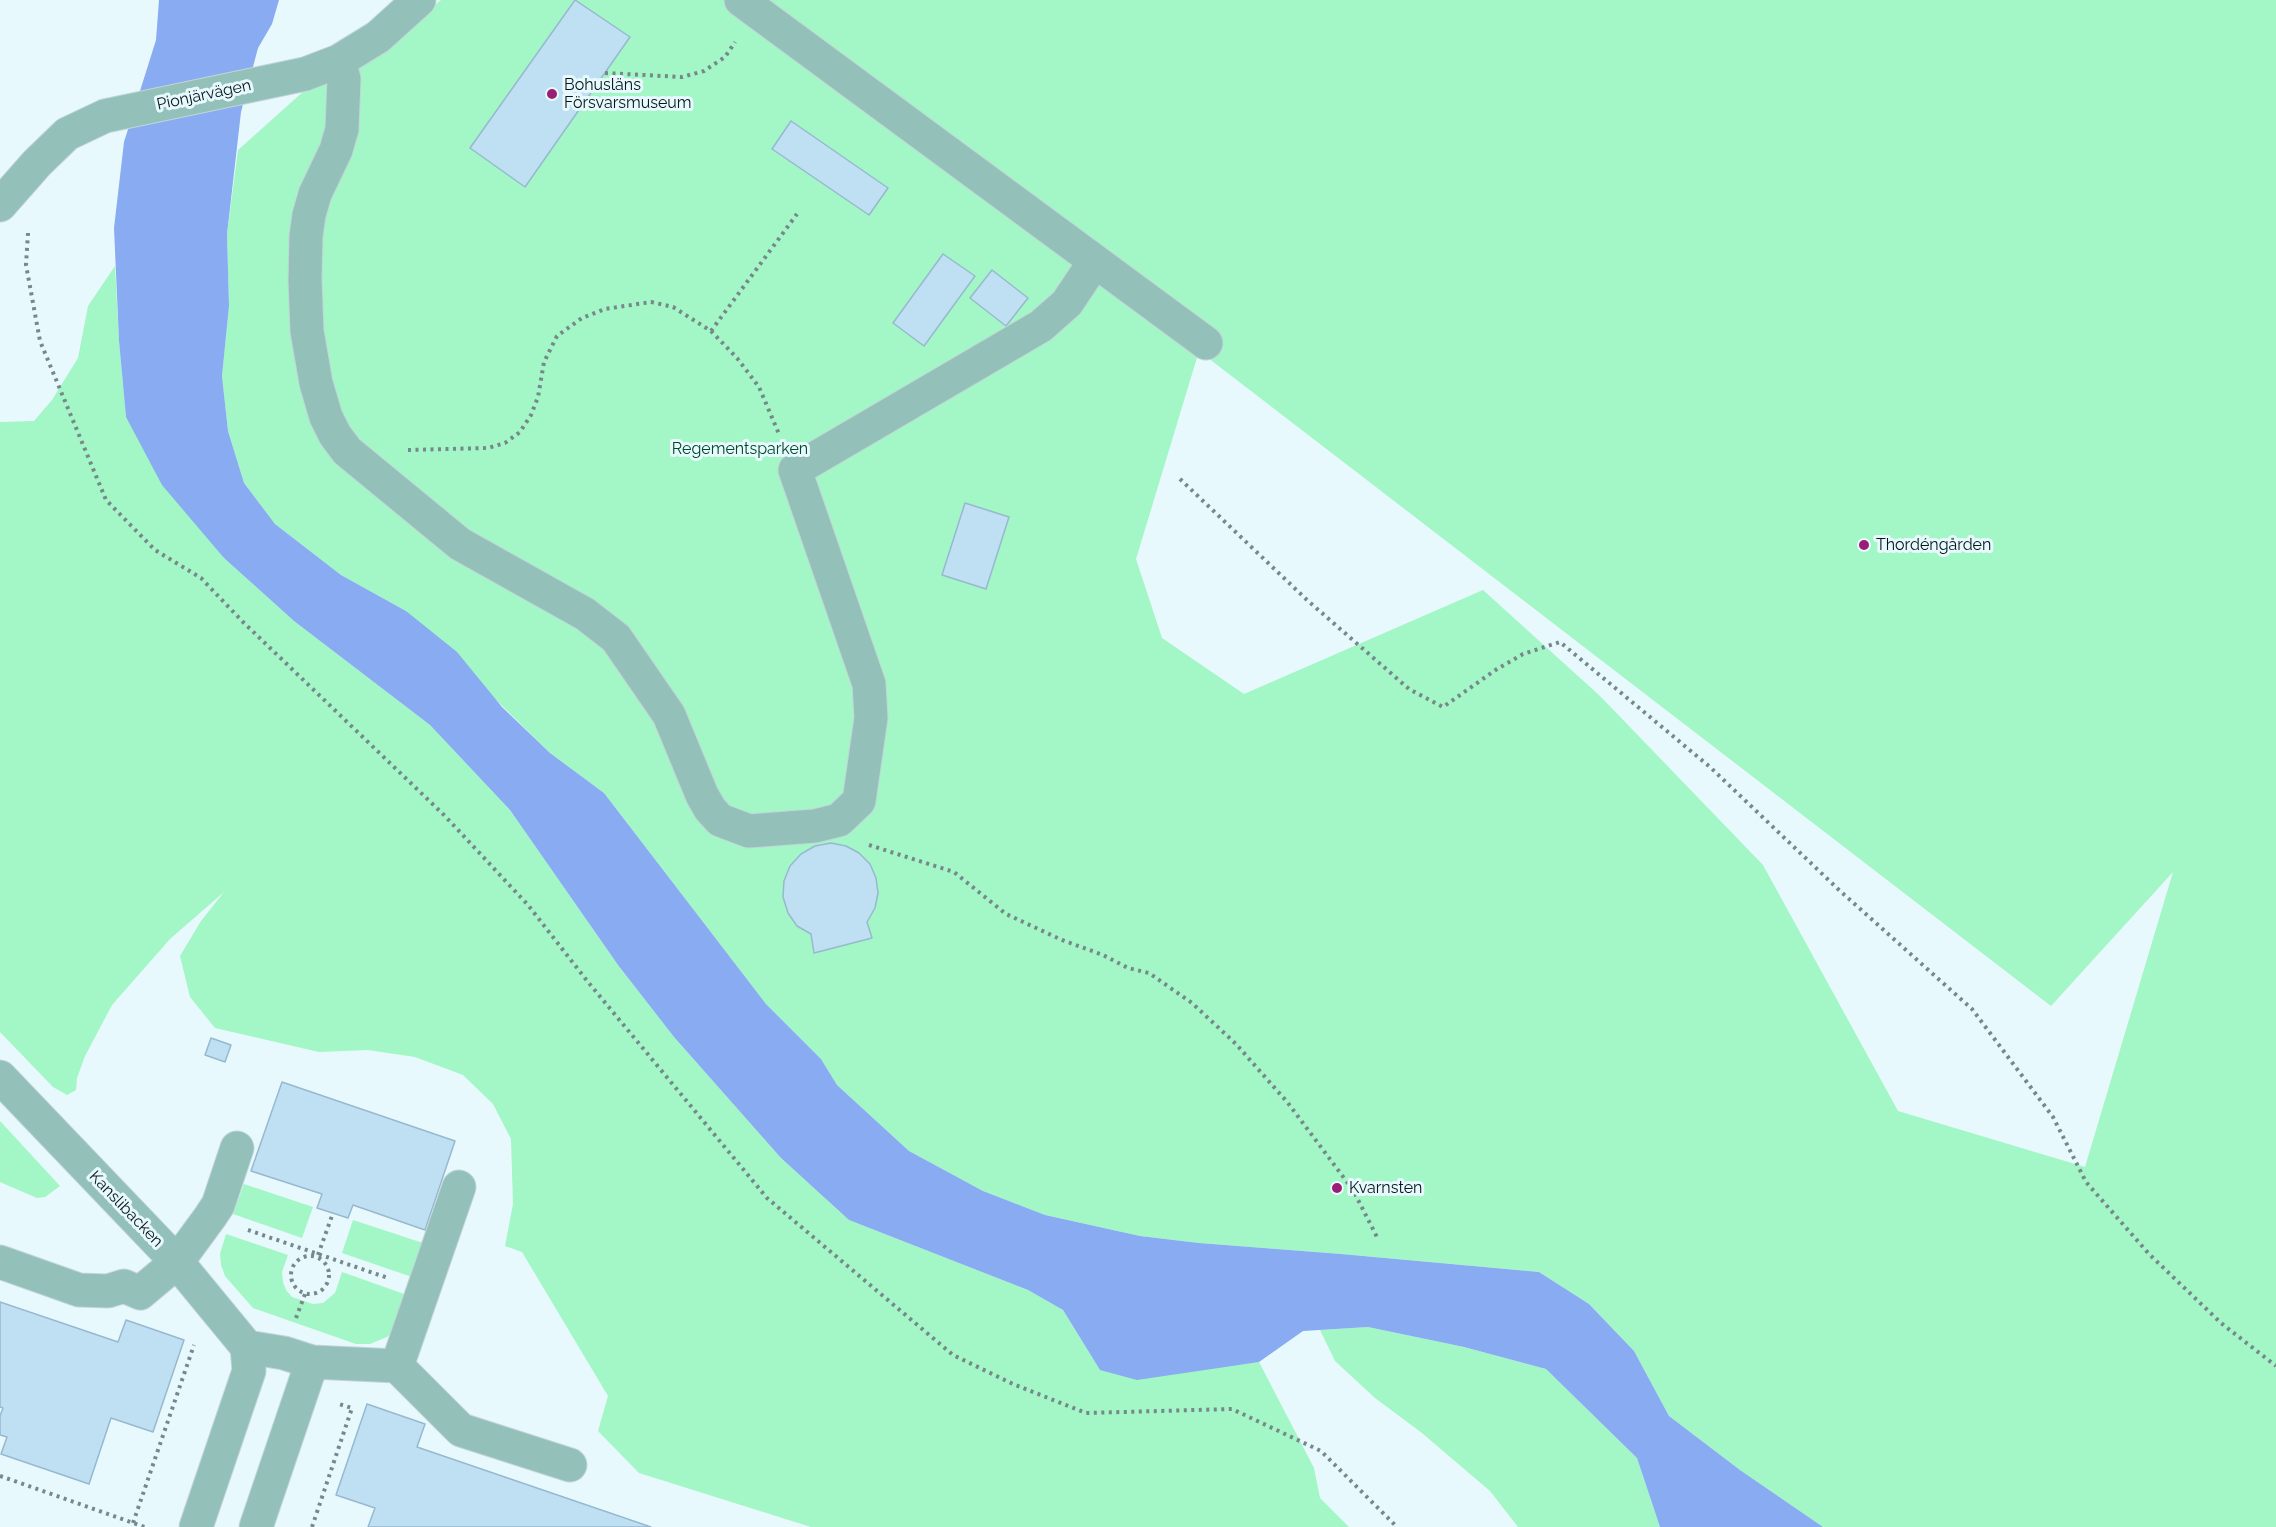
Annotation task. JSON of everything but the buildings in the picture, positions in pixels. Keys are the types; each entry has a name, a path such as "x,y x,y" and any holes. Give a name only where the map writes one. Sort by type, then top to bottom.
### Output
{"street":[{"name":"Pionjärvägen","path":"7,197 67,134 105,116 305,74 339,61 378,37 419,0"},
{"path":"749,6 1206,343"},
{"path":"339,61 344,78 342,129 336,150 315,194 309,215 305,280 308,331 316,383 326,417 335,435 347,451 460,544 585,614 616,638 669,715 710,809 720,820 749,831 815,826 839,820 859,801 871,718 868,684 795,470 1041,326 1067,303 1095,261"},
{"name":"Kanslibacken","path":"0,1077 177,1262 247,1347"},
{"path":"0,1262 79,1290 108,1291 124,1286 140,1293 177,1262 210,1217 218,1205 237,1148"},
{"path":"397,1366 459,1187"},
{"path":"196,1527 249,1371 247,1347 284,1353 312,1362 397,1366 461,1430 570,1466"},
{"path":"256,1527 312,1362"}],"path":[{"path":"605,73 682,77 704,71 725,57 749,6"},
{"path":"7,197 28,209 26,265 40,341 106,500 155,550 201,578 243,622 444,815 528,905 595,991 767,1198 953,1356 1013,1384 1086,1413 1232,1409 1321,1451 1397,1527"},
{"path":"711,331 797,214"},
{"path":"406,450 488,448 505,443 520,432 531,415 538,397 544,362 557,336 582,318 604,309 651,302 673,307 711,331 737,358 759,387 795,470"},
{"path":"1180,479 1307,600 1409,689 1443,707 1497,669 1523,654 1560,642 1710,767 1838,889 1972,1009 2054,1117 2086,1182 2149,1254 2221,1323 2276,1366"},
{"path":"863,843 954,872 1006,914 1128,968 1149,973 1192,1003 1236,1044 1293,1110 1353,1190 1378,1239"},
{"path":"318,1256 333,1213"},
{"path":"210,1217 318,1256 424,1290"},
{"path":"318,1256 328,1265 331,1275 327,1285 320,1292 311,1295 301,1293 294,1286 291,1276 292,1266 299,1258 318,1256"},
{"path":"133,1523 192,1351"},
{"path":"312,1527 352,1408"},
{"path":"0,1476 145,1527"}],"green space":[{"name":"Regementsparken","path":"441,0 2276,0 2276,1527 1823,1527 1740,1470 1669,1416 1634,1351 1589,1304 1539,1272 1140,1236 1045,1215 983,1191 909,1151 837,1085 821,1059 766,1004 604,793 550,753 406,611 341,575 275,524 244,483 228,431 222,376 229,306 227,234 238,150 314,82 362,64","holes":["1199,351 2051,1006 2173,872 2085,1167 1898,1111 1763,865 1600,696 1483,590 1244,694 1162,638 1136,559"]},
{"path":"115,266 126,417 224,558 294,621 430,725 510,810 618,965 674,1037 781,1158 849,1220 1028,1290 1063,1310 1100,1370 1211,1368 1259,1362 1314,1468 1320,1498 1349,1527 811,1527 639,1473 598,1431 608,1396 522,1252 505,1246 513,1204 511,1139 493,1104 463,1075 415,1057 368,1050 319,1052 215,1028 190,997 180,956 201,921 224,892 170,939 112,1005 85,1056 77,1078 76,1090 67,1095 53,1087 0,1032 0,422 34,421 52,400 78,358 88,306"},
{"path":"0,1121 60,1186 45,1197 37,1198 0,1182"},
{"path":"244,1184 313,1207 302,1238 233,1214"},
{"path":"353,1220 423,1243 412,1277 342,1253"},
{"path":"226,1234 288,1255 282,1272 286,1290 292,1297 313,1304 323,1303 335,1293 342,1272 407,1295 393,1331 387,1337 370,1344 356,1344 253,1308 225,1276 220,1254"},
{"path":"1368,1327 1464,1347 1546,1369 1637,1458 1660,1527 1518,1527 1490,1491 1422,1433 1375,1398 1335,1361 1320,1330"}],"water":[{"path":"159,0 279,0 272,24 258,48 241,112 227,234 229,306 222,376 228,431 244,483 275,524 341,575 406,611 457,652 502,707 550,753 604,793 766,1004 821,1059 837,1085 909,1151 983,1191 1045,1215 1140,1236 1199,1243 1539,1272 1589,1304 1634,1351 1669,1416 1740,1470 1823,1527 1660,1527 1637,1458 1546,1369 1464,1347 1368,1327 1303,1331 1259,1362 1137,1380 1100,1370 1063,1310 1028,1290 849,1220 781,1158 674,1037 618,965 510,810 430,725 294,621 224,558 162,485 126,417 119,341 114,228 124,142 156,40"}],"place":[{"name":"Bohusläns Försvarsmuseum","path":"552,94"},
{"name":"Thordéngården","path":"1864,545"},
{"name":"Kvarnsten","path":"1337,1188"}]}
